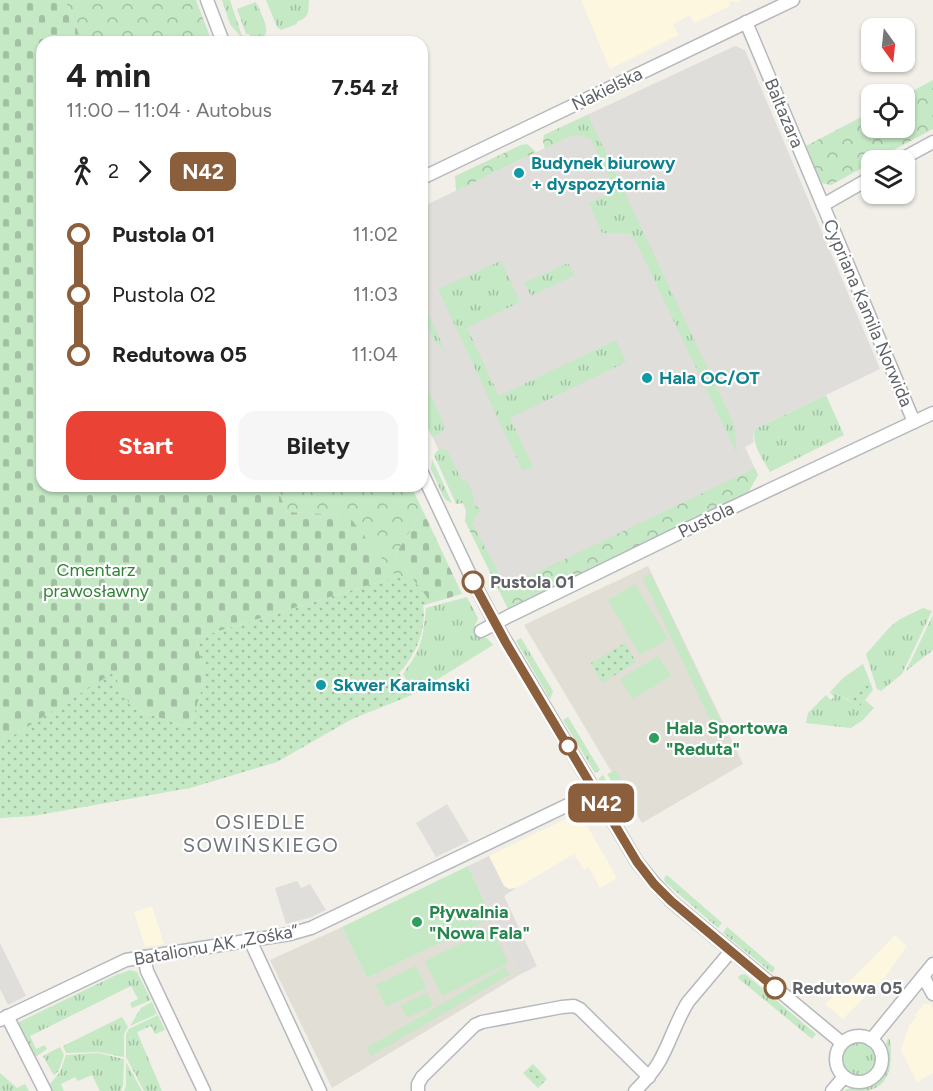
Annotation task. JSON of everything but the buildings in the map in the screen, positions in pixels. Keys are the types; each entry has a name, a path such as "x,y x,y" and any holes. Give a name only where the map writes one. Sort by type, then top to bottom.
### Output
{"street":[{"path":"207,0 221,36"},
{"name":"Nakielska","path":"428,175 793,0"},
{"name":"Baltazara","path":"746,22 823,205"},
{"path":"915,152 933,142"},
{"path":"823,205 861,183"},
{"name":"Cypriana Kamila Norwida","path":"823,205 914,422"},
{"name":"Pustola","path":"481,631 712,517 933,413"},
{"path":"428,486 495,623 637,862 671,901 842,1043"},
{"name":"Batalionu AK „Zośka”","path":"4,1018 126,960 290,934 311,928 595,792"},
{"path":"250,940 320,1091"},
{"path":"635,1091 649,1077 659,1062 688,1002 731,951"},
{"path":"144,957 147,971 204,1091"},
{"path":"872,1040 933,964"},
{"path":"923,976 933,994"},
{"path":"418,1091 418,1084 422,1077 475,1025 574,1006 580,1009 649,1077"},
{"path":"4,1018 45,1091"},
{"path":"855,1036 872,1040 879,1046 882,1055 878,1074 870,1080 860,1083 852,1082 839,1071 836,1054 842,1043 855,1036"},
{"path":"832,1091 844,1077"}],"shaded area":[{"path":"581,0 741,0 735,3 729,2 730,6 694,23 690,15 673,24 678,35 610,69"},
{"path":"735,46 745,50 880,369 755,429 754,442 745,447 758,475 505,595 428,427 428,204 564,139 559,128"},
{"path":"648,566 743,764 642,823 524,625"},
{"path":"447,804 469,841 436,857 416,823"},
{"path":"566,819 578,822 583,819 617,878 600,888 589,867 584,870 574,854 516,888 509,889 504,886 489,856"},
{"path":"489,856 504,886 509,889 516,888 504,896 537,966 519,975 468,866"},
{"path":"297,881 301,888 310,884 326,910 312,917 286,924 275,888"},
{"path":"152,906 164,944 145,947 134,912"},
{"path":"492,918 519,975 332,1088 270,960 342,927 367,978"},
{"path":"895,935 907,946 886,976 843,1019 825,1004"},
{"path":"0,943 26,996 8,1005 0,989"},
{"path":"924,1004 931,1004 933,1009 933,1073 917,1082 901,1050 909,1026"}],"green space":[{"name":"Cmentarz prawosławny","path":"0,0 65,0 80,36 36,36 36,492 279,492 287,512 348,515 396,577 196,638 205,679 190,728 130,706 113,674 0,744"},
{"path":"65,0 196,0 210,36 80,36"},
{"path":"222,0 230,0 242,36 230,24"},
{"path":"266,0 309,0 308,14 297,24 281,30 277,27"},
{"path":"256,2 264,19 266,28 264,36 246,34 237,9"},
{"path":"933,80 933,129 894,150 861,150 861,168 831,185 821,183 806,146 861,117 861,138 915,138 915,90"},
{"path":"588,115 734,424 737,454 637,244 630,233 602,233 589,203 616,191 591,139 577,135 566,138 559,128"},
{"path":"559,128 566,138 545,149 544,135"},
{"path":"527,144 536,152 456,191 455,176"},
{"path":"501,261 520,302 467,328 499,396 616,340 626,362 510,418 534,468 522,470 438,289"},
{"path":"568,263 575,275 531,296 524,283"},
{"path":"428,314 447,356 439,344 436,344 428,327"},
{"path":"428,389 444,424 443,432 432,437 428,428"},
{"path":"826,395 844,435 770,472 756,446 755,429"},
{"path":"442,449 447,450 461,479 468,482 474,498 472,507 466,511 463,503 456,504 434,455"},
{"path":"432,459 452,503 443,496 431,469"},
{"path":"755,468 758,475 746,496 508,609 465,521 466,511 474,505 479,508 480,511 472,523 501,577 509,583 519,581"},
{"path":"279,492 414,492 423,511 395,555 431,603 243,658 0,744 396,577 348,515 287,512"},
{"path":"423,511 462,594 431,603 395,555"},
{"path":"651,574 722,724 714,728 643,578"},
{"path":"396,577 418,585 431,603 423,605 423,624 415,651 399,673 412,695 352,719 277,762 190,788 33,816 0,818 0,744 113,673 130,705 136,710 190,728 205,679 196,638"},
{"path":"635,584 668,639 640,655 608,600"},
{"path":"467,597 478,618 475,626 481,638 487,638 493,645 414,694 403,674 421,643 426,608"},
{"path":"923,608 932,611 902,674 881,691 877,689 866,654 890,627 900,619"},
{"path":"933,615 933,650 906,671"},
{"path":"521,638 553,691 550,699 516,641"},
{"path":"625,643 636,662 602,683 591,663"},
{"path":"658,656 671,676 632,699 620,679"},
{"path":"863,664 869,679 847,699 831,691 843,678"},
{"path":"869,679 873,690 859,707 847,699 855,690"},
{"path":"831,691 859,706 865,700 874,708 863,720 851,728 806,723 808,713 826,695 831,700 834,697"},
{"path":"568,717 600,770 595,773 563,720"},
{"path":"614,771 630,796 630,802 626,806 607,774"},
{"path":"603,775 623,808 617,811 598,779"},
{"name":"Pływalnia \"Nowa Fala\"","path":"468,866 492,918 367,978 342,927"},
{"path":"667,875 722,923 718,928 665,882 664,878"},
{"path":"727,927 775,968 772,973 723,933"},
{"path":"492,929 508,963 442,996 425,961"},
{"path":"416,966 426,988 386,1007 376,985"},
{"path":"505,967 509,975 371,1056 367,1048"},
{"path":"130,970 137,972 151,1000 132,1008 130,1003 138,999 131,986 30,1036 36,1049 45,1045 47,1049 37,1056 33,1055 17,1023"},
{"path":"745,974 816,1034 812,1039 738,978"},
{"path":"427,993 433,1006 407,1018 401,1005"},
{"path":"152,1002 157,1014 130,1026 141,1008"},
{"path":"158,1015 165,1030 155,1034 151,1026 137,1032 162,1091 144,1091 126,1057 126,1034 129,1029"},
{"path":"122,1017 128,1027 124,1034 124,1057 98,1052 66,1053 63,1046"},
{"path":"888,1038 891,1056 889,1072 881,1085 864,1091 844,1091 874,1083 879,1079 886,1066"},
{"path":"859,1043 870,1048 875,1059 870,1070 859,1075 848,1070 843,1059 848,1048"},
{"path":"60,1047 64,1055 55,1075 43,1056"},
{"path":"98,1053 124,1059 121,1091 100,1091 92,1075 78,1081 75,1077 61,1084 64,1091 52,1091 49,1086 60,1072 66,1055"},
{"path":"126,1062 142,1091 124,1091"},
{"path":"533,1064 547,1079 538,1088 523,1073"},
{"path":"0,1073 17,1088 25,1084 29,1091 0,1091"}],"bus line":[{"name":"N42","path":"473,582 506,643 637,862 671,901 775,988"}],"place":[{"name":"Budynek biurowy + dyspozytornia","path":"519,173"},
{"name":"Hala OC/OT","path":"647,378"},
{"name":"Pustola 01","path":"473,582"},
{"name":"Skwer Karaimski","path":"321,685"},
{"name":"Hala Sportowa \"Reduta\"","path":"654,738"},
{"name":"Pływalnia \"Nowa Fala\"","path":"417,922"},
{"name":"Redutowa 05","path":"775,988"}],"district":[{"name":"OSIEDLE SOWIŃSKIEGO","path":"261,834"}]}
